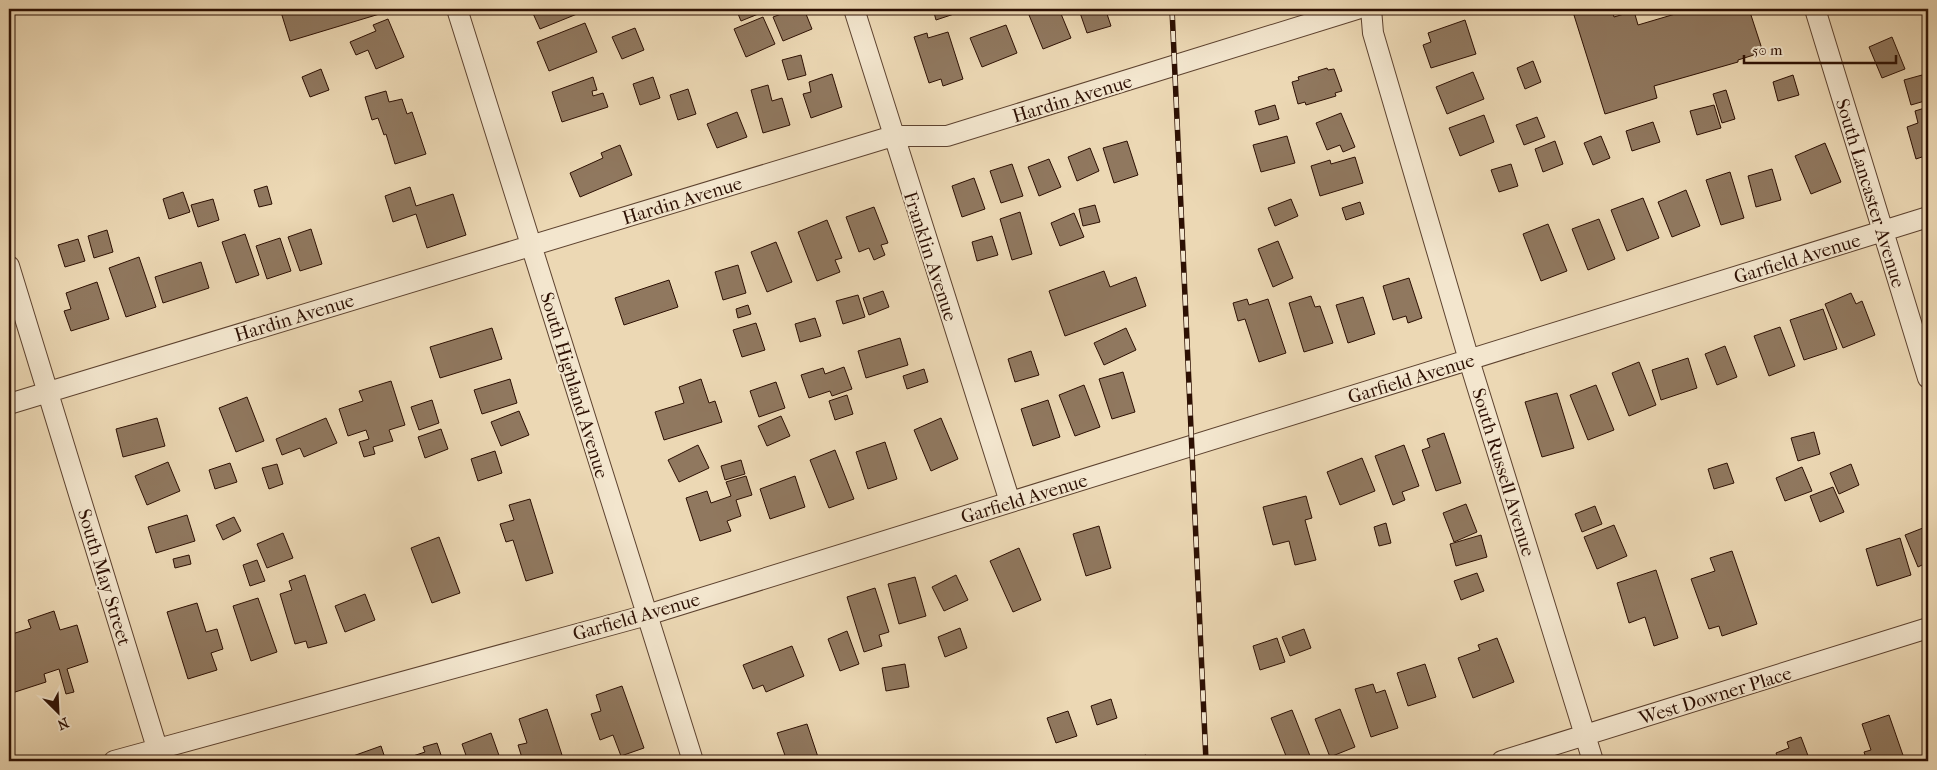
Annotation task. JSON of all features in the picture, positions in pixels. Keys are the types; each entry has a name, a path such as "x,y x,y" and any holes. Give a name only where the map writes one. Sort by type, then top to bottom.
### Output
{"street":[{"name":"South Highland Avenue","path":"457,9 693,761"},
{"name":"Franklin Avenue","path":"854,9 1010,502"},
{"name":"Hardin Avenue","path":"9,404 893,136 947,136 1357,9"},
{"name":"South Russell Avenue","path":"1371,9 1373,33 1469,360 1593,761"},
{"name":"South Lancaster Avenue","path":"1815,9 1928,378"},
{"name":"Garfield Avenue","path":"114,761 159,755 647,615 1928,218"},
{"name":"South May Street","path":"9,266 159,755"},
{"name":"West Downer Place","path":"1502,761 1928,628"}],"building":[{"path":"280,9 396,9 290,41"},
{"path":"531,9 575,9 577,14 540,29"},
{"path":"600,9 618,9 602,14"},
{"path":"736,9 767,9 768,10 741,21"},
{"path":"795,9 804,9 812,29 783,41 773,17"},
{"path":"933,9 953,9 954,14 936,20"},
{"path":"1046,9 1059,9 1071,38 1043,49 1029,15"},
{"path":"1077,9 1110,9 1111,12 1107,14 1111,26 1087,33"},
{"path":"1585,9 1612,9 1614,17 1634,11 1638,25 1692,9 1749,9 1763,52 1738,60 1738,62 1654,86 1657,98 1605,114 1573,12"},
{"path":"763,17 775,44 746,57 734,29"},
{"path":"388,19 404,57 376,69 368,50 356,55 350,42 376,31 373,25"},
{"path":"1465,20 1476,54 1431,68 1423,45 1431,42 1428,33"},
{"path":"585,23 597,52 549,71 537,42"},
{"path":"1006,25 1017,53 982,67 970,38"},
{"path":"635,28 644,50 622,59 612,37"},
{"path":"948,32 963,79 943,86 941,79 929,83 914,37 927,33 928,38"},
{"path":"1892,37 1905,69 1882,78 1869,47"},
{"path":"801,55 806,75 788,80 782,60"},
{"path":"1533,61 1541,82 1525,89 1517,68"},
{"path":"1327,68 1328,70 1334,69 1342,91 1335,93 1336,96 1306,105 1305,102 1298,104 1292,82 1299,80 1298,77"},
{"path":"321,69 329,90 310,97 302,77"},
{"path":"1473,72 1484,99 1447,114 1436,87"},
{"path":"832,74 842,107 811,118 803,94 811,92 809,82"},
{"path":"1793,75 1799,95 1778,101 1773,82"},
{"path":"1922,75 1928,100 1911,105 1904,80"},
{"path":"593,77 597,90 592,91 593,96 603,93 608,107 562,122 552,92"},
{"path":"653,77 660,98 640,105 633,84"},
{"path":"768,85 772,101 782,98 790,125 763,133 751,90"},
{"path":"688,89 696,114 678,120 670,95"},
{"path":"1726,90 1735,119 1722,123 1713,94"},
{"path":"386,91 389,102 402,99 407,114 412,112 426,154 395,164 386,134 384,135 378,118 372,120 365,97"},
{"path":"1275,105 1279,119 1259,125 1255,111"},
{"path":"1714,105 1721,128 1697,135 1690,111"},
{"path":"1928,107 1928,155 1916,159 1907,127 1918,123 1915,111"},
{"path":"737,112 747,137 717,148 707,124"},
{"path":"1341,113 1355,147 1343,152 1340,145 1327,150 1316,123"},
{"path":"1484,115 1494,142 1460,156 1449,128"},
{"path":"1537,117 1545,137 1524,145 1516,125"},
{"path":"1653,122 1660,142 1632,151 1626,131"},
{"path":"1287,136 1295,163 1261,172 1253,145"},
{"path":"1601,136 1610,158 1593,165 1584,143"},
{"path":"1127,141 1138,175 1114,183 1103,148"},
{"path":"1555,141 1563,164 1543,172 1535,149"},
{"path":"1825,143 1841,182 1811,194 1795,156"},
{"path":"620,145 632,175 580,197 570,173 603,158 601,153"},
{"path":"1090,148 1099,171 1077,181 1068,157"},
{"path":"1355,157 1363,183 1320,196 1311,166 1330,160 1331,164"},
{"path":"1049,159 1061,187 1039,196 1028,167"},
{"path":"1012,164 1023,196 1001,203 990,171"},
{"path":"1511,164 1518,186 1499,192 1491,170"},
{"path":"1772,169 1781,200 1756,207 1748,176"},
{"path":"1730,172 1744,218 1721,225 1706,180"},
{"path":"974,178 985,209 962,217 952,186"},
{"path":"267,186 272,204 259,207 254,190"},
{"path":"410,187 416,206 453,194 466,235 427,248 416,214 393,222 385,196"},
{"path":"1686,190 1700,226 1672,237 1658,202"},
{"path":"183,192 190,212 169,219 163,199"},
{"path":"1643,198 1659,238 1627,251 1611,210"},
{"path":"213,199 219,220 198,227 191,205"},
{"path":"1291,199 1298,216 1275,226 1268,208"},
{"path":"1360,202 1364,214 1346,220 1342,208"},
{"path":"1095,205 1100,222 1083,226 1079,209"},
{"path":"874,207 888,243 881,245 885,255 874,260 869,248 859,252 846,217"},
{"path":"1020,212 1032,254 1012,260 1000,219"},
{"path":"1074,213 1084,237 1060,246 1051,223"},
{"path":"1599,219 1615,259 1588,270 1572,229"},
{"path":"827,220 842,258 835,260 840,272 817,281 798,232"},
{"path":"1548,224 1567,271 1541,281 1523,234"},
{"path":"311,229 322,264 300,271 288,237"},
{"path":"107,230 113,252 94,258 88,236"},
{"path":"245,234 259,275 236,283 222,242"},
{"path":"992,236 998,255 977,261 972,242"},
{"path":"280,238 291,271 267,279 256,246"},
{"path":"78,239 85,261 65,267 58,245"},
{"path":"1278,241 1293,278 1273,287 1258,249"},
{"path":"776,242 792,282 767,292 751,252"},
{"path":"139,257 156,307 126,317 109,268"},
{"path":"201,262 209,288 163,303 155,277"},
{"path":"738,265 746,293 723,300 715,272"},
{"path":"1104,271 1110,287 1136,277 1146,306 1065,336 1049,291"},
{"path":"1409,278 1422,318 1408,323 1406,316 1393,320 1383,286"},
{"path":"669,280 678,307 624,325 615,298"},
{"path":"97,282 109,319 71,331 64,311 71,309 66,293"},
{"path":"883,291 889,307 869,315 863,298"},
{"path":"1851,293 1856,304 1862,301 1875,335 1843,348 1825,304"},
{"path":"858,295 865,317 843,324 836,301"},
{"path":"1311,296 1315,307 1320,306 1333,343 1304,352 1289,303"},
{"path":"1363,297 1375,334 1348,343 1336,305"},
{"path":"1247,299 1249,305 1268,299 1286,353 1259,362 1245,319 1238,321 1233,303"},
{"path":"748,305 751,314 738,318 736,309"},
{"path":"1823,309 1837,349 1804,360 1790,320"},
{"path":"815,318 821,336 800,342 795,324"},
{"path":"756,323 765,350 742,357 733,330"},
{"path":"1780,327 1795,366 1769,376 1754,336"},
{"path":"492,328 502,359 440,378 430,347"},
{"path":"1126,328 1136,350 1104,365 1094,343"},
{"path":"900,338 908,365 866,378 858,351"},
{"path":"1725,346 1737,377 1717,385 1705,354"},
{"path":"1031,351 1039,375 1015,382 1008,359"},
{"path":"1688,358 1697,388 1661,400 1652,370"},
{"path":"1639,362 1656,405 1629,416 1612,373"},
{"path":"844,367 852,389 832,396 830,391 809,398 801,375 823,368 825,374"},
{"path":"924,369 928,382 907,389 903,376"},
{"path":"1123,372 1135,412 1112,419 1099,379"},
{"path":"510,379 517,403 482,414 474,390"},
{"path":"701,379 709,403 715,401 722,422 664,440 655,412 684,403 679,387"},
{"path":"391,381 405,425 389,430 393,441 373,447 375,454 364,457 359,442 369,439 366,430 348,436 339,409 363,401 359,391"},
{"path":"776,382 785,408 759,417 750,391"},
{"path":"1084,385 1100,427 1075,436 1059,395"},
{"path":"1596,385 1614,430 1588,440 1570,395"},
{"path":"1557,393 1574,448 1542,457 1525,402"},
{"path":"847,395 853,414 835,420 829,401"},
{"path":"247,397 264,441 236,452 219,408"},
{"path":"432,400 439,423 419,430 411,407"},
{"path":"1048,400 1060,437 1033,446 1021,409"},
{"path":"519,411 529,435 501,446 491,422"},
{"path":"781,416 790,436 767,446 758,426"},
{"path":"157,418 165,446 123,457 116,429"},
{"path":"326,418 337,443 304,457 300,448 282,455 276,439"},
{"path":"941,418 958,459 931,471 914,430"},
{"path":"441,429 448,449 425,458 418,437"},
{"path":"1814,432 1820,454 1798,461 1791,438"},
{"path":"1444,433 1461,483 1436,491 1422,450 1430,447 1427,439"},
{"path":"885,442 897,479 868,489 856,452"},
{"path":"698,445 709,468 679,482 668,460"},
{"path":"1404,445 1419,486 1402,492 1405,500 1393,505 1375,456"},
{"path":"835,450 854,499 829,508 810,460"},
{"path":"495,451 502,473 478,481 471,459"},
{"path":"1362,458 1375,491 1340,505 1327,472"},
{"path":"741,460 745,474 725,480 721,466"},
{"path":"168,462 180,491 147,505 135,476"},
{"path":"230,463 237,482 215,489 209,470"},
{"path":"1727,463 1734,483 1714,489 1708,469"},
{"path":"277,464 283,484 269,489 262,468"},
{"path":"1851,464 1859,485 1839,494 1830,473"},
{"path":"1802,467 1812,491 1785,501 1776,478"},
{"path":"746,476 752,495 736,500 741,516 727,521 731,531 700,541 686,498 707,491 711,503 731,496 726,482"},
{"path":"795,476 805,507 770,519 760,489"},
{"path":"1833,487 1844,512 1820,522 1810,496"},
{"path":"1306,496 1312,518 1305,520 1316,560 1295,565 1289,541 1273,545 1263,507"},
{"path":"530,499 553,573 526,581 513,540 506,542 500,524 514,520 509,505"},
{"path":"1466,504 1477,532 1454,542 1443,513"},
{"path":"1595,506 1602,524 1582,532 1575,514"},
{"path":"187,515 195,541 156,553 148,527"},
{"path":"234,517 241,531 223,540 216,525"},
{"path":"1386,523 1391,543 1379,546 1374,527"},
{"path":"1614,525 1627,556 1597,569 1584,537"},
{"path":"1099,526 1111,568 1086,576 1073,534"},
{"path":"1928,526 1928,562 1918,567 1905,535"},
{"path":"283,533 293,558 267,568 257,544"},
{"path":"1481,535 1487,557 1456,566 1450,544"},
{"path":"439,537 460,593 432,603 411,548"},
{"path":"1900,538 1911,575 1877,586 1866,549"},
{"path":"1019,548 1041,600 1013,612 990,561"},
{"path":"1732,551 1757,624 1722,636 1719,626 1709,629 1691,579 1715,571 1710,558"},
{"path":"189,555 191,564 175,568 173,559"},
{"path":"257,560 265,581 250,586 243,565"},
{"path":"1656,570 1678,638 1654,646 1645,617 1629,623 1617,583"},
{"path":"1477,573 1484,591 1461,600 1454,581"},
{"path":"305,575 327,643 308,648 306,641 295,644 280,594 292,590 289,581"},
{"path":"956,575 968,600 944,611 932,587"},
{"path":"915,577 926,616 899,624 888,584"},
{"path":"875,588 889,632 879,635 882,646 864,652 847,597"},
{"path":"365,594 375,620 345,632 335,606"},
{"path":"258,598 277,652 251,661 233,606"},
{"path":"197,603 206,632 217,629 223,649 211,653 217,670 188,679 167,612"},
{"path":"54,611 60,630 77,625 88,662 67,669 74,692 66,694 59,669 44,674 46,682 9,694 9,635 31,628 28,620"},
{"path":"960,628 967,648 945,657 938,637"},
{"path":"1304,629 1311,648 1290,656 1282,637"},
{"path":"847,631 859,664 840,671 828,639"},
{"path":"1277,638 1285,662 1260,670 1253,646"},
{"path":"1497,638 1514,682 1473,698 1458,658 1480,650 1478,645"},
{"path":"792,646 804,676 766,692 763,685 753,689 743,665"},
{"path":"905,664 909,687 886,691 882,668"},
{"path":"1425,664 1436,697 1408,706 1397,673"},
{"path":"1373,684 1376,693 1385,690 1398,728 1371,737 1355,689"},
{"path":"622,686 644,748 621,756 613,735 600,740 591,714 601,711 596,695"},
{"path":"1111,699 1117,718 1097,725 1091,706"},
{"path":"547,709 562,755 543,761 523,761 518,745 527,743 519,719"},
{"path":"1340,709 1355,747 1330,757 1315,719"},
{"path":"1292,710 1312,761 1288,761 1271,718"},
{"path":"1068,711 1077,736 1056,743 1047,718"},
{"path":"1889,715 1905,761 1867,761 1864,752 1871,750 1862,724"},
{"path":"807,724 819,760 787,761 777,733"},
{"path":"491,733 501,761 468,761 462,744"},
{"path":"1801,737 1810,761 1779,761 1776,753 1789,748 1787,742"},
{"path":"437,743 443,761 412,761 410,757 425,752 423,747"},
{"path":"381,746 386,761 339,761"},
{"path":"1146,755 1148,761 1125,761"},
{"path":"280,756 282,761 265,761"}],"railway":[{"path":"1172,9 1206,761"}]}
